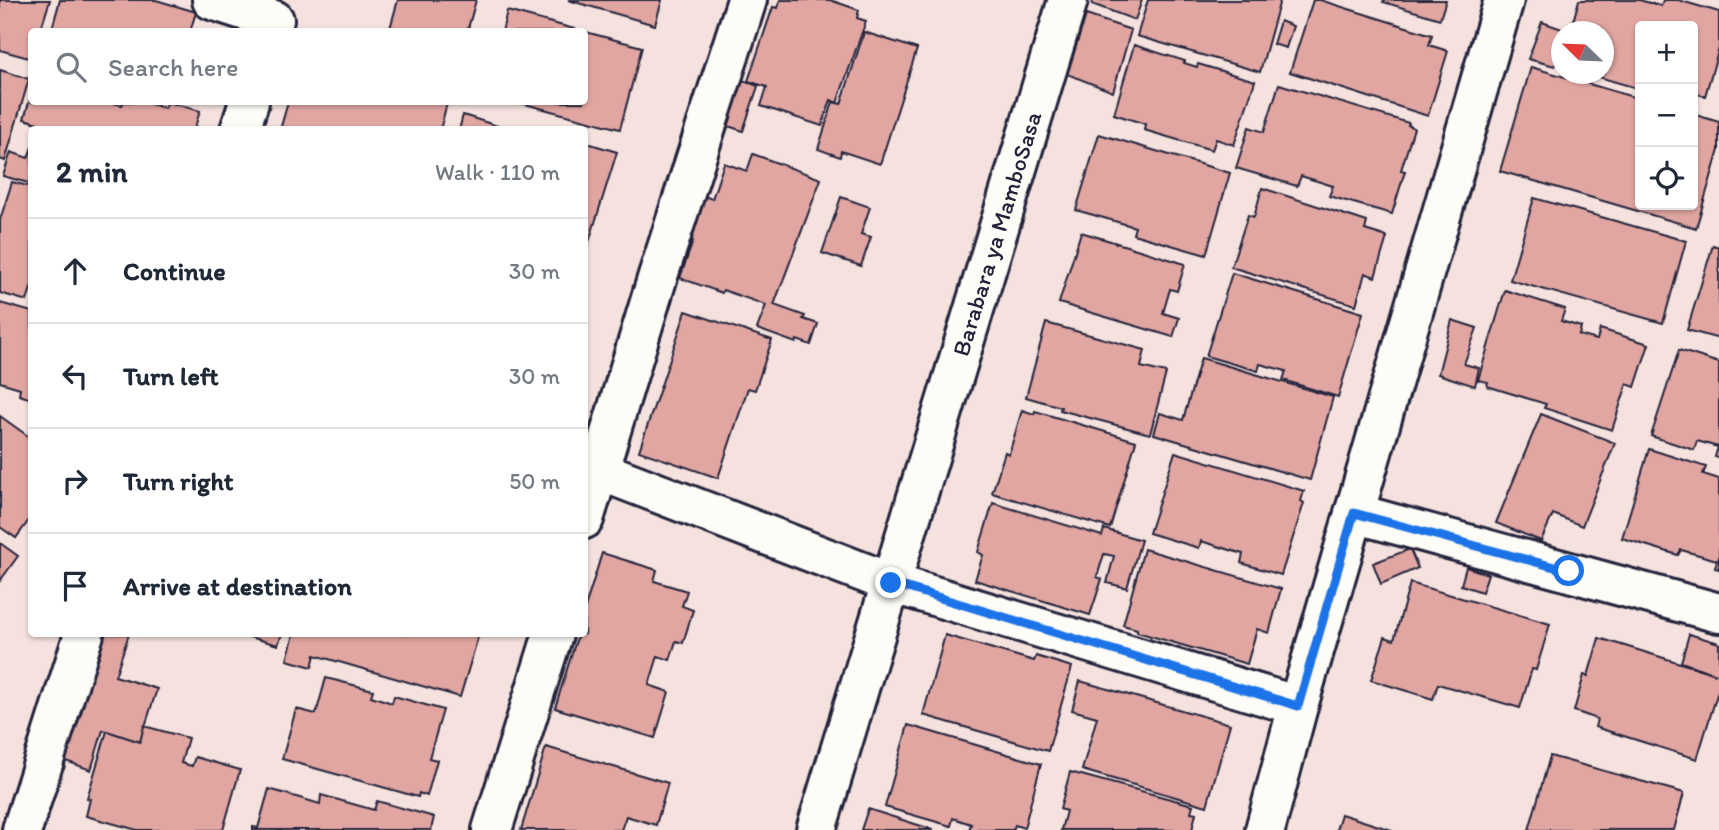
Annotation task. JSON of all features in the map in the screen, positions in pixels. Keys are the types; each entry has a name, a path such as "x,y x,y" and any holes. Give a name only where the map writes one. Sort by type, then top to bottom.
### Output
{"street":[{"path":"212,0 275,17"},
{"path":"588,505 747,0"},
{"name":"Barabara ya MamboSasa","path":"816,830 1068,0"},
{"path":"1265,830 1298,706 1504,0"},
{"path":"241,126 248,105"},
{"path":"598,470 891,583 1298,706"},
{"path":"1354,513 1719,613"},
{"path":"23,830 82,637"},
{"path":"492,830 552,637"}],"building":[{"path":"0,0 50,0 41,28 28,28 28,58 0,50"},
{"path":"60,0 156,0 196,12 191,28 52,28"},
{"path":"398,0 476,0 468,28 390,28"},
{"path":"568,0 662,0 655,25"},
{"path":"780,0 830,0 859,10 857,18 866,21 837,103 831,100 822,126 761,106 767,87 748,81 773,7 778,8"},
{"path":"1093,0 1142,0 1135,20 1092,4"},
{"path":"1148,0 1280,0 1260,72 1137,36"},
{"path":"1313,0 1432,35 1429,45 1448,51 1428,116 1290,72"},
{"path":"1446,0 1440,19 1383,2"},
{"path":"1579,0 1639,0 1661,6 1663,0 1678,0 1719,12 1719,48 1705,96 1698,94 1698,21 1635,21 1635,88 1614,82 1614,21 1573,21"},
{"path":"507,11 571,28 503,28"},
{"path":"1086,15 1131,30 1113,92 1067,74"},
{"path":"1280,21 1293,26 1286,48 1273,44"},
{"path":"1542,22 1551,25 1551,65 1528,59"},
{"path":"864,32 917,49 880,164 841,151 840,157 818,149 833,102 841,104"},
{"path":"588,33 642,47 620,129 528,105 588,105"},
{"path":"1134,45 1197,67 1198,64 1255,81 1234,145 1216,139 1212,150 1144,130 1145,124 1114,114"},
{"path":"1531,67 1551,73 1551,84 1589,84 1635,98 1635,210 1698,210 1698,116 1719,122 1719,150 1696,228 1500,171"},
{"path":"0,70 28,79 28,82 5,161 0,159"},
{"path":"732,76 758,86 743,131 716,122"},
{"path":"1279,84 1409,123 1408,125 1414,128 1401,170 1405,171 1392,214 1329,196 1333,186 1301,176 1297,186 1236,168 1249,127 1264,132"},
{"path":"28,105 154,105 165,108 166,105 179,105 200,111 195,126 37,126 38,123 24,119"},
{"path":"287,105 446,105 441,126 281,126"},
{"path":"463,115 497,126 460,126"},
{"path":"1099,134 1230,173 1206,255 1133,234 1135,227 1076,210"},
{"path":"588,143 617,152 588,245"},
{"path":"11,152 28,158 28,183 3,176"},
{"path":"753,154 821,179 774,305 805,316 803,319 818,324 811,345 797,340 796,343 757,329 766,305 680,278 693,241 688,239 704,196 712,199 724,163 747,171"},
{"path":"12,182 28,186 27,301 0,293 0,220"},
{"path":"1262,188 1367,222 1365,230 1387,237 1375,277 1365,273 1356,305 1231,267 1248,215 1254,217"},
{"path":"841,197 870,207 861,234 871,237 861,266 822,253"},
{"path":"1534,198 1686,241 1663,323 1510,280"},
{"path":"1081,232 1185,264 1177,291 1170,289 1163,313 1179,318 1173,337 1059,303"},
{"path":"1713,245 1719,247 1719,339 1687,330"},
{"path":"1232,273 1363,313 1338,397 1283,380 1286,371 1260,364 1258,371 1206,356"},
{"path":"1505,290 1565,309 1561,321 1581,327 1579,335 1597,340 1600,329 1649,344 1635,387 1627,384 1612,430 1544,408 1546,404 1487,386 1488,382 1478,380"},
{"path":"0,303 28,311 28,398 19,395 20,388 0,382"},
{"path":"686,311 772,340 755,390 748,388 718,478 639,451"},
{"path":"1452,320 1477,328 1464,364 1479,368 1475,386 1438,374"},
{"path":"1046,323 1145,350 1141,367 1166,373 1150,434 1060,410 1061,407 1026,397"},
{"path":"1679,350 1719,363 1719,458 1715,457 1718,447 1697,441 1694,450 1651,436"},
{"path":"1201,358 1333,397 1310,480 1154,434 1160,413 1183,420"},
{"path":"1022,410 1034,414 1035,411 1136,441 1110,528 992,493 1005,452 1009,454"},
{"path":"1541,414 1615,443 1582,526 1553,514 1541,541 1496,523"},
{"path":"0,416 28,436 28,522 16,538 0,527"},
{"path":"1649,449 1706,467 1703,474 1719,479 1719,569 1715,568 1717,560 1681,550 1678,555 1622,538"},
{"path":"1175,452 1304,491 1301,501 1304,503 1281,575 1241,563 1243,554 1201,541 1199,548 1149,533"},
{"path":"993,503 1102,536 1104,529 1141,540 1127,588 1107,583 1114,556 1104,554 1097,577 1102,579 1090,615 975,580 983,555 978,552"},
{"path":"0,543 18,556 0,581"},
{"path":"1144,549 1281,589 1269,633 1257,629 1247,664 1137,632 1137,629 1123,625"},
{"path":"1410,549 1418,568 1381,584 1373,563"},
{"path":"602,553 657,570 654,581 687,591 682,606 693,610 683,643 676,641 670,660 658,656 649,685 669,692 655,738 555,708 577,637 588,637 588,598"},
{"path":"1466,567 1488,574 1482,592 1461,585"},
{"path":"1410,583 1550,624 1536,670 1532,669 1520,708 1438,684 1433,699 1371,680 1385,637 1394,640"},
{"path":"1689,634 1719,643 1719,675 1681,662"},
{"path":"945,635 1034,661 1036,656 1072,667 1048,751 923,715"},
{"path":"90,637 128,637 115,676 157,689 140,742 103,730 91,770 66,761 64,769 45,763"},
{"path":"250,637 281,637 278,645"},
{"path":"293,637 478,637 460,697 315,655 312,667 287,660"},
{"path":"1599,638 1719,675 1719,688 1697,759 1595,727 1597,719 1574,711 1584,675 1588,676"},
{"path":"326,678 373,690 371,696 392,703 394,696 443,710 429,758 437,760 427,796 419,793 418,797 282,759 296,709 316,714"},
{"path":"1080,681 1230,724 1207,806 1082,770 1097,717 1072,710"},
{"path":"908,725 1041,764 1024,828 1015,825 1013,830 969,830 971,824 953,818 951,826 885,807"},
{"path":"144,726 188,738 181,763 192,766 195,757 240,770 223,830 137,830 86,816 90,799 87,798 107,731 140,742"},
{"path":"546,747 668,783 656,825 626,816 621,830 521,830"},
{"path":"1550,756 1684,793 1674,830 1529,830"},
{"path":"1070,772 1193,805 1191,812 1196,813 1192,830 1061,830 1066,811 1060,809"},
{"path":"269,789 320,804 321,795 374,810 377,801 434,817 431,830 253,830 253,827 258,828"},
{"path":"868,809 934,830 861,830"},
{"path":"1341,814 1385,828 1392,830 1336,830"}],"route":[{"path":"891,583 1298,706 1354,513 1569,571"}]}
